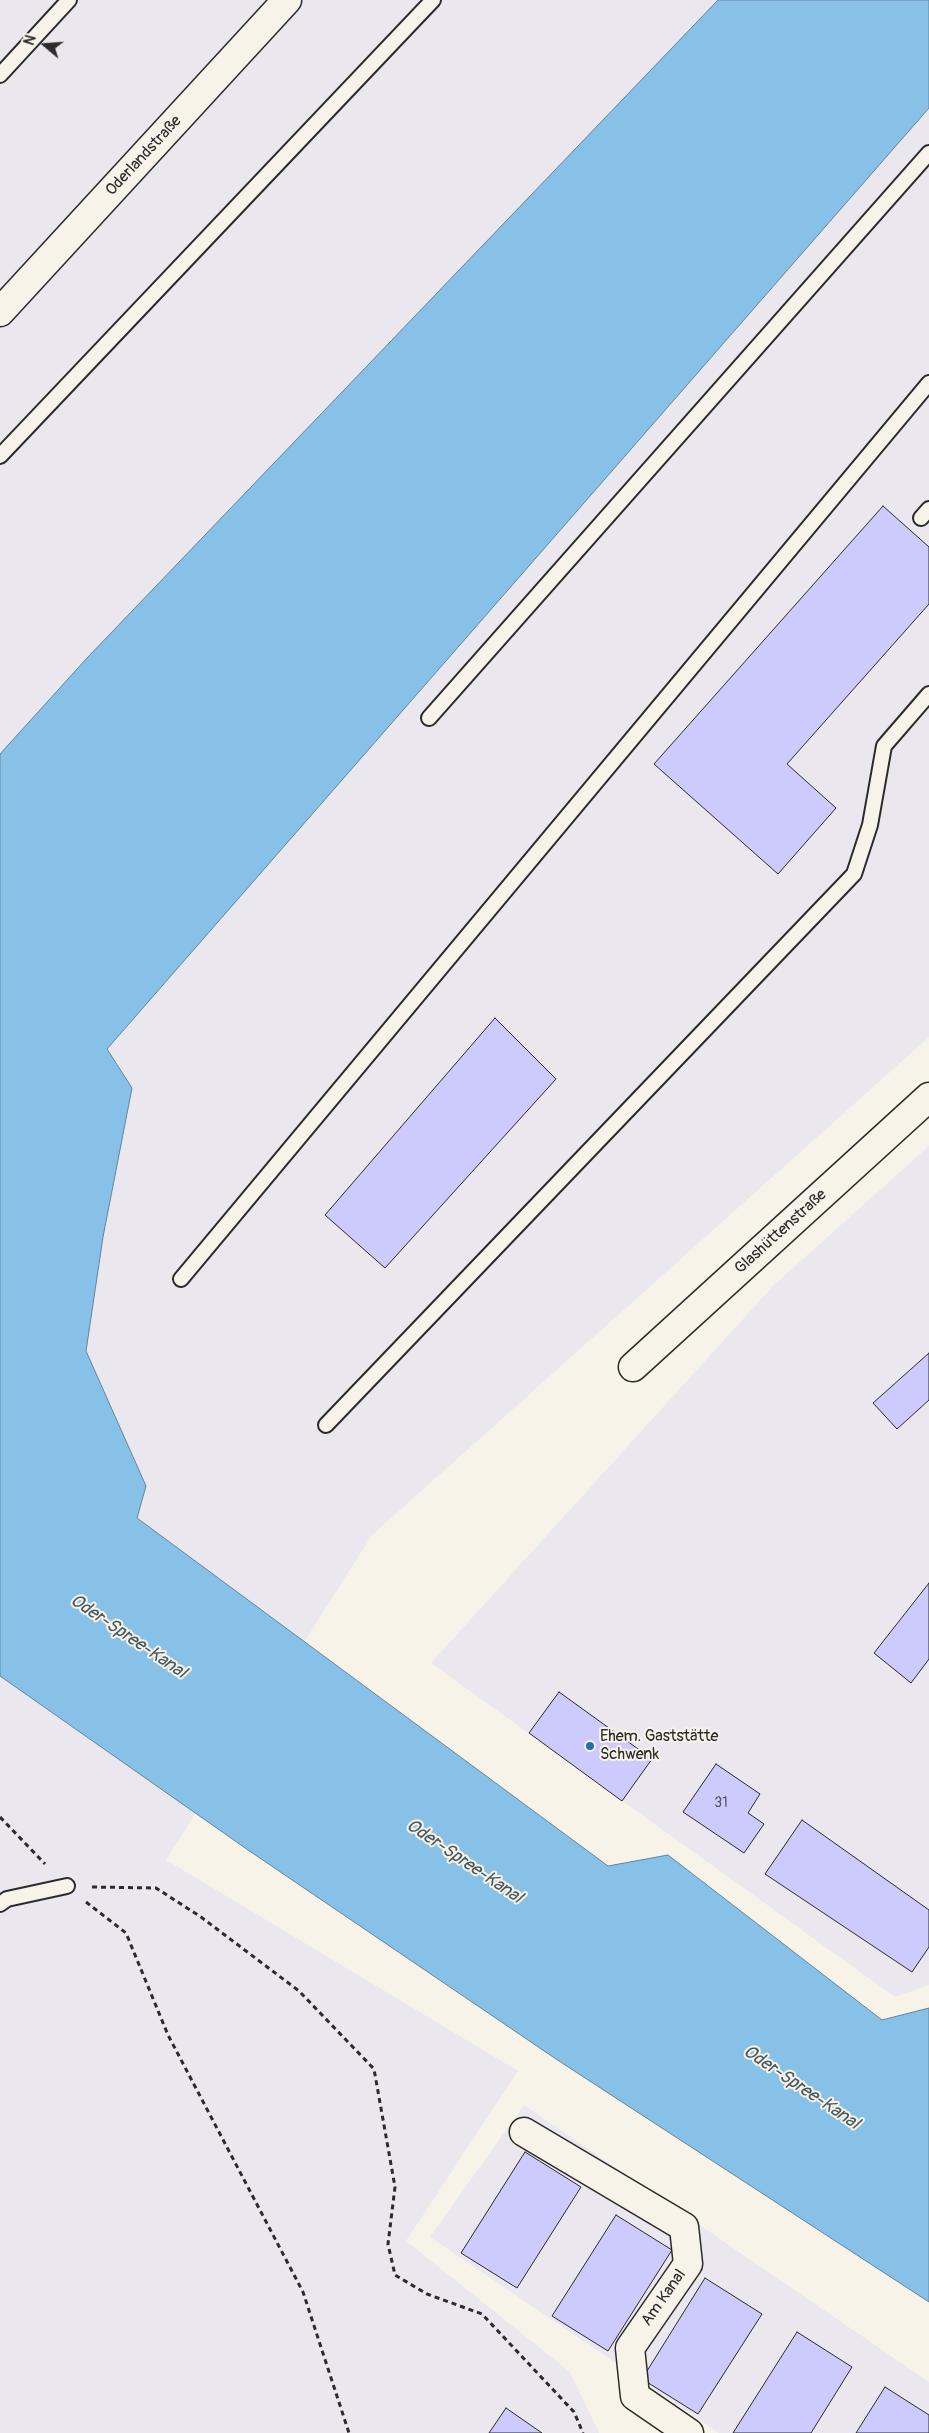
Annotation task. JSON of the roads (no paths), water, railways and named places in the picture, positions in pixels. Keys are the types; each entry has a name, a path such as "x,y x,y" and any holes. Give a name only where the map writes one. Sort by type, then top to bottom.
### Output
{"street":[{"name":"Oderlandstraße","path":"0,312 288,0"},
{"name":"Glashüttenstraße","path":"632,1367 929,1097"},
{"name":"Am Kanal","path":"524,2132 684,2227 688,2264 630,2348 635,2396 689,2433"}],"lane":[{"path":"0,76 69,0"},
{"path":"0,456 434,0"},
{"path":"429,718 929,153"},
{"path":"181,1279 929,383"},
{"path":"326,1425 854,874 870,825 884,746 929,694"},
{"path":"0,1904 7,1899 66,1886"}],"water":[{"name":"Oder-Spree-Kanal","path":"718,0 929,0 929,108 107,1049 132,1088 103,1237 86,1351 146,1486 137,1518 608,1866 668,1855 882,2020 929,2008 929,2302 556,2059 248,1850 0,1676 0,754 87,658"}],"place":[{"name":"Ehem. Gaststätte Schwenk","path":"590,1746"}]}
